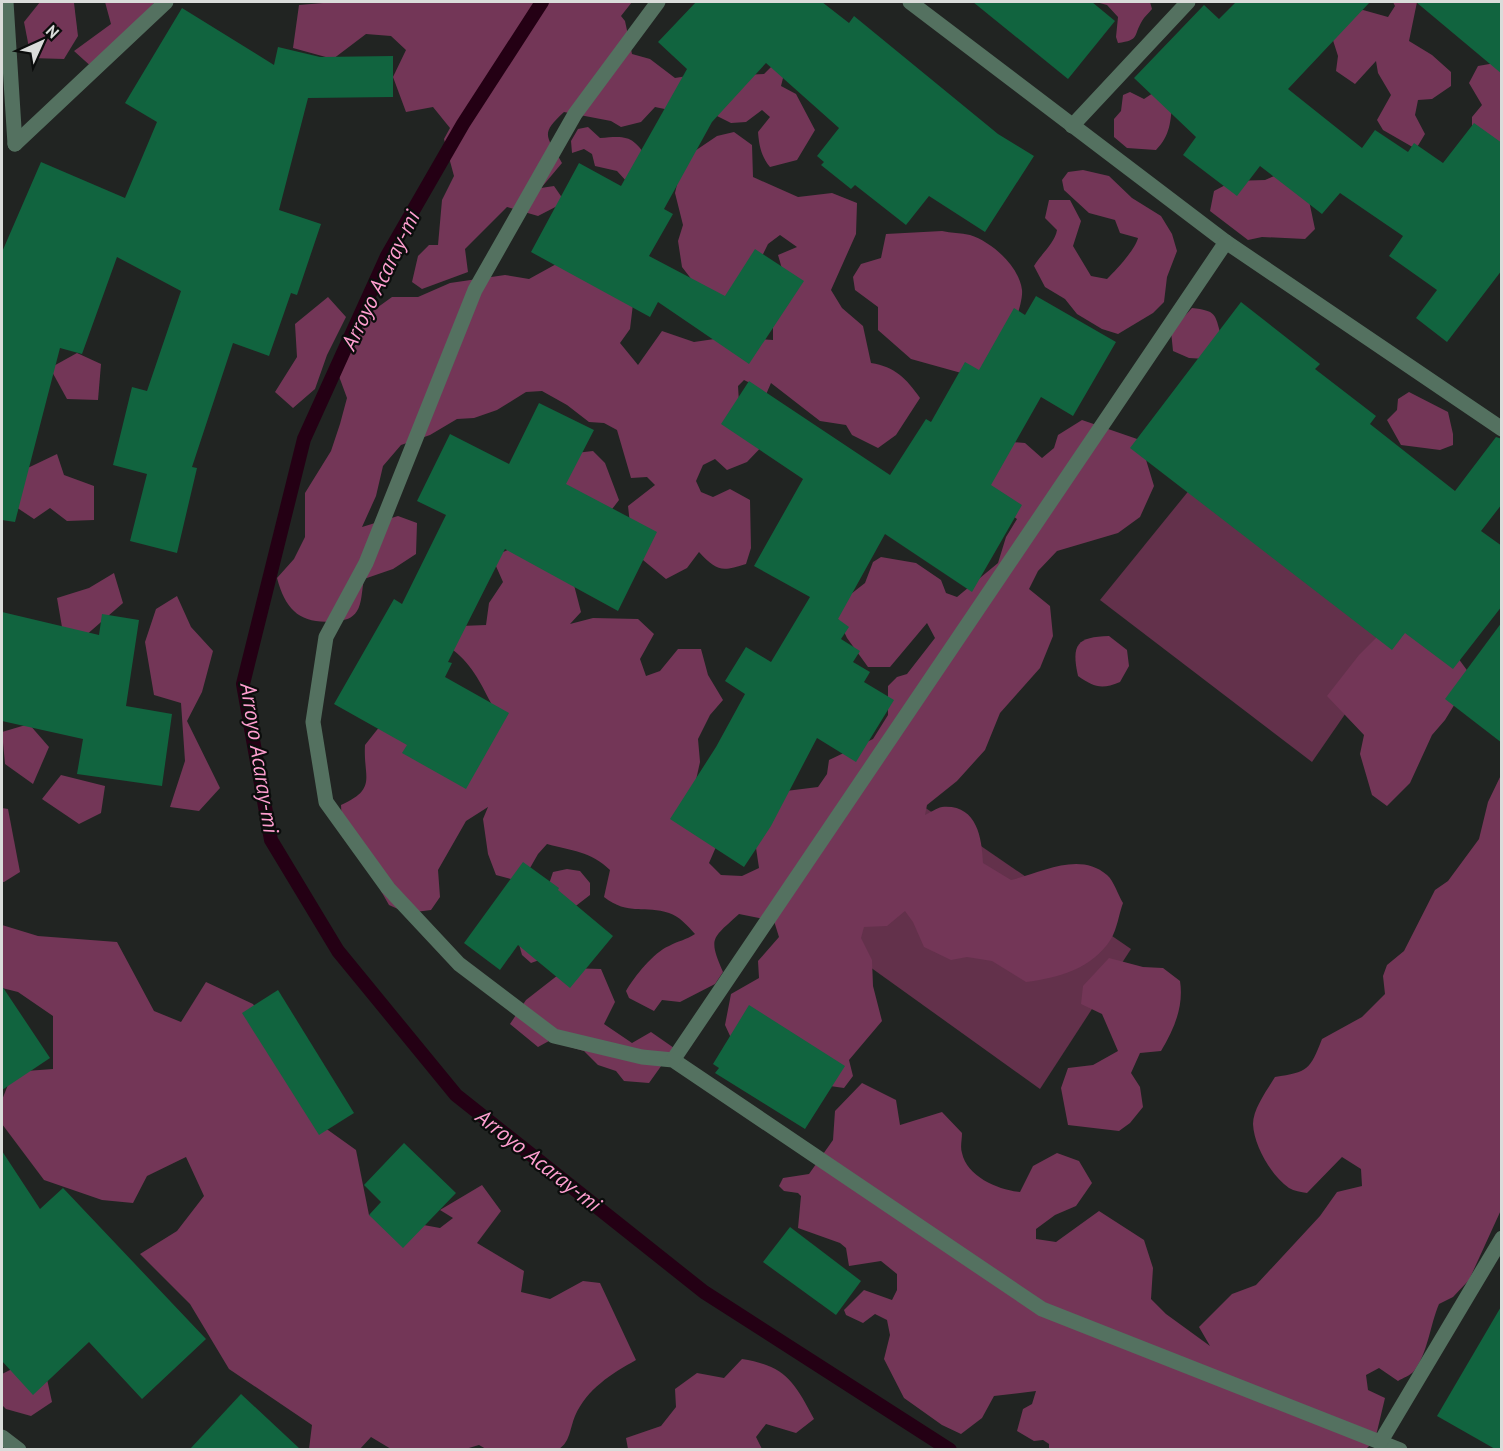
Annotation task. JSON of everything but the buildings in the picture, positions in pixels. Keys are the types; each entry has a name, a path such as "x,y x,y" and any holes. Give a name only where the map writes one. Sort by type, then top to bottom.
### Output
{"street":[{"path":"6,2 15,144 166,2"},
{"path":"658,2 575,114 476,290 366,563 326,637 314,722 326,802 388,888 459,964 554,1036 642,1057 673,1060 1042,1309 1340,1428 1400,1449"},
{"path":"910,2 1226,242 1502,429"},
{"path":"1072,126 1188,2"},
{"path":"673,1060 1226,242"},
{"path":"1381,1441 1502,1238"},
{"path":"2,1437 20,1449"}],"shaded area":[{"path":"40,2 74,3 78,36 64,59 31,58 24,22"},
{"path":"105,2 155,2 94,69 74,51 111,24"},
{"path":"335,2 632,2 621,16 625,21 632,54 650,59 675,78 764,74 774,64 784,74 781,86 796,94 815,130 797,160 770,167 759,141 758,132 770,117 762,110 746,122 731,123 713,114 684,113 655,107 641,122 621,127 611,121 564,112 548,131 549,141 562,163 541,188 554,186 565,202 538,216 507,207 465,249 468,272 422,289 412,282 418,256 429,245 438,245 442,200 454,176 444,139 450,128 433,107 406,112 393,77 406,50 391,36 366,34 333,59 293,48 299,5"},
{"path":"1096,2 1150,2 1152,9 1133,39 1118,43 1116,37 1118,17 1107,5"},
{"path":"1393,2 1417,2 1409,41 1432,55 1451,72 1451,86 1432,99 1418,100 1415,115 1425,134 1416,149 1383,130 1377,120 1391,95 1378,73 1376,61 1355,84 1336,71 1338,56 1331,34 1345,14 1363,10 1388,17 1395,6"},
{"path":"1501,62 1501,151 1472,131 1472,117 1482,105 1469,83 1478,66"},
{"path":"1156,91 1172,102 1167,134 1156,150 1127,148 1114,137 1114,119 1121,111 1123,95 1130,92 1144,99"},
{"path":"588,127 600,138 618,137 630,140 651,162 628,183 617,171 595,166 592,154 584,149 572,153 571,141 578,129"},
{"path":"734,132 752,145 753,177 798,197 832,193 857,203 856,234 831,290 842,308 863,326 871,363 887,367 899,374 920,398 896,435 878,448 852,435 846,425 820,421 771,383 761,406 752,384 744,380 738,386 740,419 769,439 747,462 727,470 715,459 703,465 696,481 701,492 713,497 730,489 750,500 751,548 746,564 720,568 710,563 699,552 687,568 666,579 643,560 630,524 628,506 655,485 647,477 631,478 617,430 604,423 589,422 567,405 542,391 526,392 497,410 474,418 457,419 430,435 401,445 383,466 376,496 362,527 398,516 417,523 416,554 393,569 364,579 359,608 351,617 325,622 314,621 297,614 285,600 277,578 294,559 305,537 305,493 331,451 347,398 333,360 349,328 392,297 418,297 450,283 505,275 529,279 569,257 636,279 630,329 620,343 638,365 662,331 694,342 728,337 773,340 773,301 785,279 778,255 797,247 780,235 768,244 740,301 699,289 682,267 678,241 683,225 675,193 683,159 717,136"},
{"path":"1083,170 1109,176 1132,198 1161,216 1172,234 1177,251 1167,277 1164,302 1153,313 1118,334 1102,329 1077,314 1065,299 1045,287 1034,266 1056,235 1057,230 1045,218 1049,200 1070,200 1081,221 1073,246 1091,276 1107,279 1125,260 1136,243 1138,238 1120,233 1115,220 1089,213 1064,190 1062,180 1068,172"},
{"path":"1279,174 1308,196 1315,229 1305,239 1262,237 1248,240 1210,211 1214,191 1233,181 1265,180"},
{"path":"942,231 970,235 987,243 1010,264 1020,281 1022,299 1019,310 990,381 911,359 878,330 878,307 855,290 853,277 861,264 881,258 886,234"},
{"path":"328,297 346,317 327,355 315,389 293,408 275,392 297,357 295,324"},
{"path":"1192,308 1206,310 1213,314 1219,328 1221,336 1206,359 1189,358 1173,351 1171,331"},
{"path":"77,353 101,364 98,400 67,399 50,368"},
{"path":"1409,392 1448,412 1453,445 1440,450 1401,445 1387,420 1397,410 1398,399"},
{"path":"1082,420 1140,440 1154,486 1140,517 1118,533 1057,551 1038,571 1029,589 1050,606 1053,636 1040,668 1000,713 985,750 957,781 927,805 925,815 938,808 953,807 970,816 979,833 983,863 1011,880 1072,864 1096,868 1107,875 1123,903 1111,939 1094,958 1084,965 1062,975 1026,982 992,961 967,957 951,960 924,947 913,922 905,911 887,926 864,927 861,938 872,960 873,986 882,1021 849,1060 853,1076 844,1088 823,1085 731,1038 725,1025 731,994 759,978 758,961 779,937 774,921 739,914 715,939 715,952 723,972 715,984 680,1002 662,1000 654,1011 629,998 626,991 639,972 663,949 695,934 673,914 629,908 613,903 604,897 610,870 596,859 580,852 547,844 538,854 522,882 496,875 488,854 483,819 488,807 466,821 438,870 440,897 431,910 407,913 389,905 381,891 375,872 342,823 341,805 353,799 364,787 366,781 365,745 388,716 425,712 425,766 453,766 491,703 477,677 466,663 444,644 461,626 486,625 489,603 503,582 492,557 521,544 568,562 581,612 570,624 593,618 638,619 654,634 640,659 646,676 660,671 678,649 701,649 708,675 723,700 710,715 698,739 700,762 694,789 719,840 709,863 721,875 742,876 759,868 755,841 778,792 818,787 827,774 829,760 873,739 888,715 888,686 897,677 907,674 935,638 927,623 890,667 868,667 847,638 837,617 842,601 865,583 873,562 881,557 916,563 941,580 946,593 957,597 998,563 1006,537 1017,519 982,494 999,441 1025,443 1042,458 1054,448 1058,435"},
{"path":"533,439 567,454 593,451 605,463 619,500 606,517 592,524"},
{"path":"57,454 64,475 94,486 94,520 67,521 50,508 34,519 13,505 13,475"},
{"path":"1195,483 1399,636 1312,762 1100,600"},
{"path":"114,573 123,603 85,636 62,627 57,598 89,588"},
{"path":"177,596 191,627 213,651 202,692 187,721 220,788 199,811 170,807 185,761 181,703 154,695 145,642 156,609"},
{"path":"1407,623 1458,658 1469,673 1464,689 1445,720 1432,735 1410,783 1387,806 1372,795 1360,754 1364,735 1327,696 1359,655 1387,627"},
{"path":"1109,636 1127,650 1129,666 1120,682 1103,687 1089,683 1078,676 1075,656 1079,644 1083,641"},
{"path":"29,724 49,747 33,784 5,764 2,732"},
{"path":"61,775 105,786 101,813 79,824 42,799"},
{"path":"1501,775 1501,1210 1469,1280 1453,1297 1439,1304 1423,1356 1414,1371 1398,1381 1379,1368 1366,1375 1368,1390 1385,1398 1375,1440 1366,1449 1049,1449 1049,1444 1043,1440 1034,1441 1017,1431 1023,1409 1032,1404 1036,1391 994,1396 982,1418 961,1434 942,1425 904,1398 884,1359 890,1335 887,1320 875,1314 863,1323 846,1315 844,1310 864,1290 892,1300 897,1290 897,1274 881,1261 849,1266 846,1248 840,1243 798,1228 801,1196 798,1193 784,1191 779,1186 783,1178 809,1174 833,1140 835,1111 862,1083 896,1100 900,1125 942,1112 962,1133 961,1151 970,1169 985,1181 1012,1191 1020,1192 1033,1166 1057,1153 1079,1161 1092,1183 1076,1206 1055,1215 1036,1229 1036,1239 1056,1242 1099,1211 1144,1240 1153,1268 1151,1299 1166,1314 1210,1346 1199,1327 1232,1294 1256,1285 1320,1216 1337,1192 1362,1186 1361,1169 1342,1157 1307,1193 1291,1189 1282,1182 1270,1168 1254,1133 1255,1112 1261,1100 1275,1077 1306,1068 1311,1063 1322,1039 1362,1017 1385,994 1383,976 1387,965 1404,951 1435,890 1448,881 1479,839 1488,802"},
{"path":"914,800 1131,949 1040,1089 831,939"},
{"path":"2,808 8,809 20,872 4,882 2,882"},
{"path":"567,869 580,871 590,883 590,895 564,915 542,959 531,963 522,955 514,926 547,890 553,872"},
{"path":"2,925 38,936 117,942 154,1011 181,1022 206,982 253,1004 282,1051 321,1125 356,1150 369,1215 440,1228 453,1218 440,1210 482,1185 501,1211 477,1243 524,1271 521,1292 550,1299 583,1281 600,1283 636,1360 609,1377 586,1398 575,1416 568,1439 559,1449 486,1449 479,1445 462,1450 391,1449 371,1437 360,1449 309,1449 312,1425 229,1369 190,1304 140,1254 177,1231 204,1196 186,1157 147,1176 133,1203 102,1200 44,1180 2,1124 2,1100 13,1072 53,1069 53,1016 18,992 2,988"},
{"path":"1109,958 1143,967 1163,968 1180,981 1181,991 1177,1018 1161,1051 1140,1053 1131,1073 1140,1087 1143,1107 1130,1123 1119,1131 1068,1125 1061,1088 1068,1068 1093,1065 1118,1051 1102,1014 1081,1004 1083,986"},
{"path":"567,968 601,969 615,1002 604,1024 632,1043 651,1032 674,1048 649,1083 624,1081 616,1071 598,1065 584,1051 570,1047 558,1036 538,1047 510,1024 526,1000"},
{"path":"742,1359 769,1366 787,1377 814,1419 796,1433 766,1424 756,1437 762,1449 628,1449 626,1438 661,1426 676,1407 675,1389 697,1373 724,1378"},
{"path":"10,1370 45,1370 52,1402 31,1416 6,1409 2,1405 2,1374"}],"waterway":[{"name":"Arroyo Acaray-mi","path":"542,2 463,124 387,256 304,439 243,684 271,840 338,951 456,1095 704,1292 950,1450"}]}
